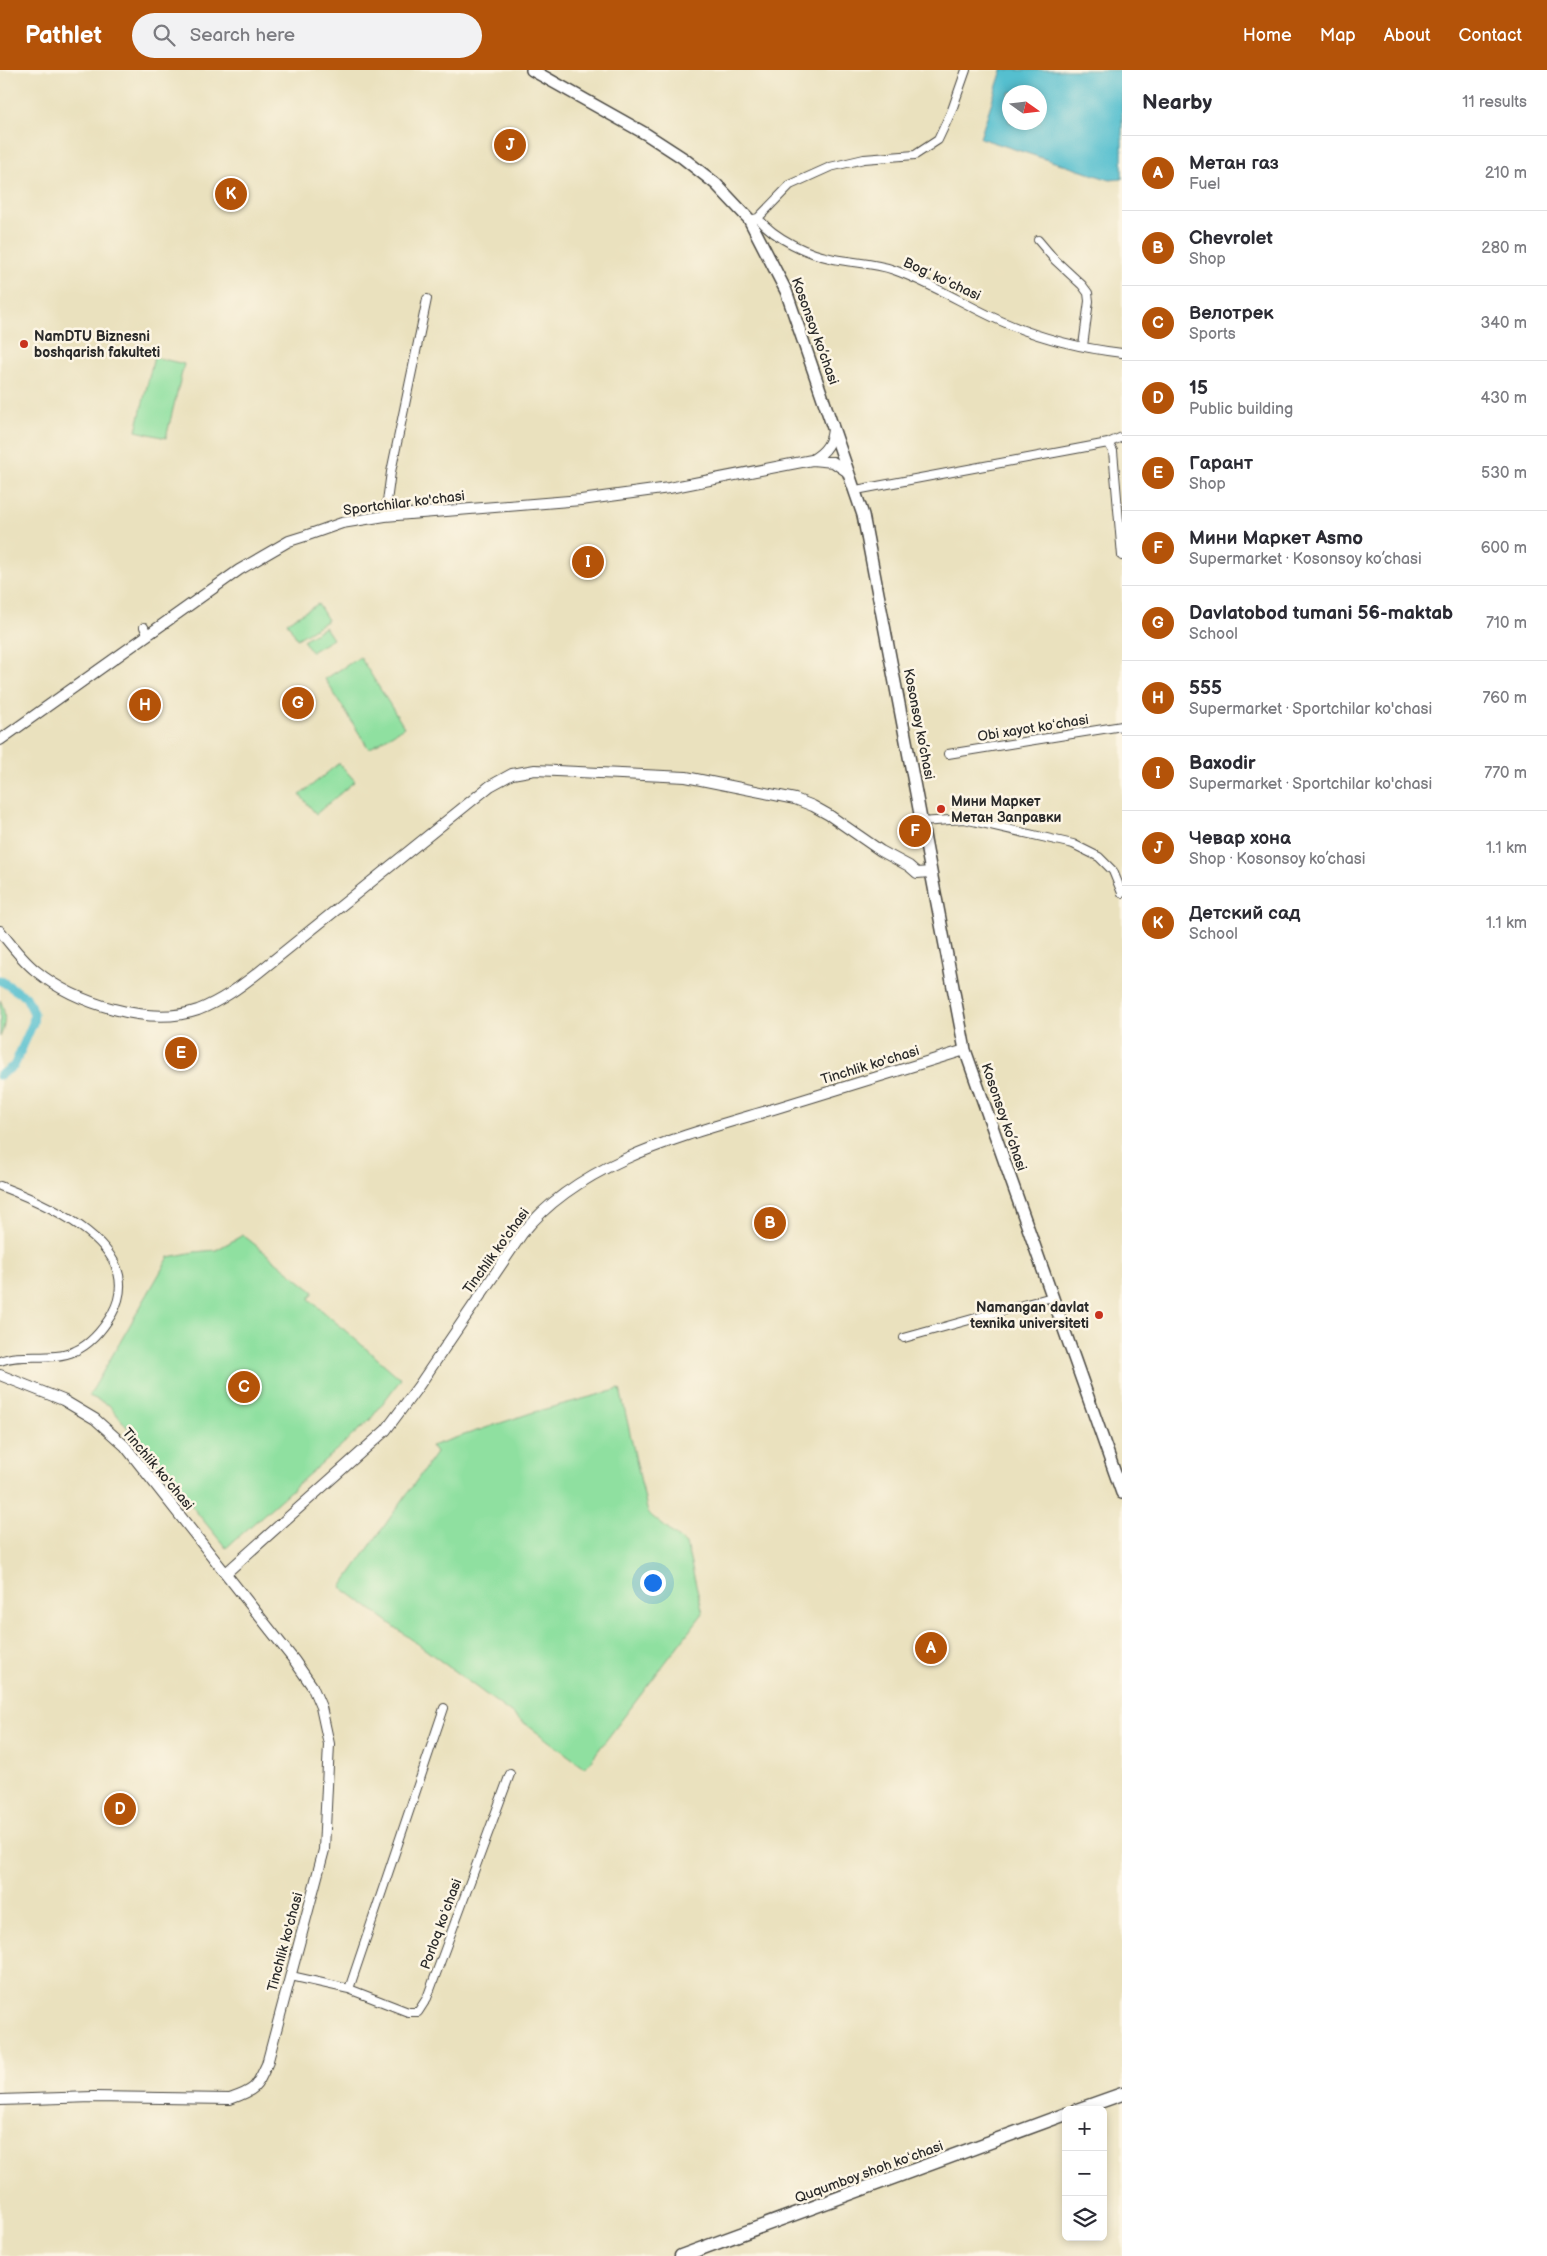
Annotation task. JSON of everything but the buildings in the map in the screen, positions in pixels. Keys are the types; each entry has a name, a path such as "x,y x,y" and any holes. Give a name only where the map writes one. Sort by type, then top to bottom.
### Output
{"main road":[{"name":"Kosonsoy ko’chasi","path":"532,70 620,119 685,159 721,188 754,219 786,291 856,490 871,554 965,1050 1122,1493"},
{"path":"1089,2106 1122,2094"},
{"name":"Ququmboy shoh koʻchasi","path":"681,2256 1062,2115"}],"street":[{"path":"754,219 790,185 830,167 864,159 915,155 938,140 952,110 966,70"},
{"name":"Bogʻ koʻchasi","path":"754,219 773,233 818,254 832,259 874,264 894,270 1000,321 1033,334 1122,353"},
{"path":"1038,240 1088,293 1089,301 1083,346"},
{"path":"385,516 391,472 428,299"},
{"path":"812,460 828,446 832,424"},
{"path":"856,490 1108,443 1122,437"},
{"path":"1108,443 1113,452 1122,556"},
{"path":"1113,452 1122,456"},
{"path":"812,460 833,462 849,473"},
{"name":"Sportchilar ko'chasi","path":"0,740 145,630 239,570 289,542 342,523 385,516 581,500 669,488 812,460"},
{"name":"Obi xayot koʻchasi","path":"948,754 1122,726"},
{"path":"0,931 36,972 59,987 82,997 123,1011 158,1017 178,1015 197,1010 230,994 245,983 490,786 512,774 535,770 686,776 795,799 813,806 909,866 917,873 930,872"},
{"path":"921,822 964,819 1073,844 1099,857 1113,871 1122,893"},
{"name":"Tinchlik ko'chasi","path":"226,1573 386,1430 414,1393 522,1234 538,1214 557,1198 596,1173 639,1153 965,1050"},
{"path":"0,1186 35,1199 68,1217 102,1244 116,1266 119,1284 117,1305 105,1326 88,1343 74,1352 45,1357 8,1358 0,1361"},
{"path":"904,1338 1052,1297"},
{"name":"Tinchlik ko'chasi","path":"0,1375 62,1400 95,1419 125,1446 226,1573 307,1680 321,1707 327,1729 329,1769 324,1850 267,2064 260,2081 251,2092 230,2099 93,2097 0,2100"},
{"path":"350,1989 444,1708"},
{"name":"Porloq koʻchasi","path":"291,1976 350,1989 408,2012 418,2012 427,1998 510,1774"}],"green space":[{"path":"154,357 184,364 166,438 136,431"},
{"path":"318,604 328,620 297,639 287,622"},
{"path":"325,627 333,639 311,652 303,640"},
{"path":"360,657 404,727 369,749 325,679"},
{"path":"339,763 355,781 316,814 300,795"},
{"path":"0,1000 4,1018 0,1037"},
{"path":"243,1235 314,1292 309,1299 401,1379 370,1420 226,1548 109,1405 89,1396 169,1257 216,1250"},
{"path":"620,1389 648,1513 686,1544 703,1613 585,1768 341,1587 436,1453 431,1446 534,1412"}],"water":[{"path":"1002,70 1122,70 1122,179 1110,180 980,138"}],"waterway":[{"path":"0,980 26,997 34,1013 33,1023 14,1066 0,1075"}],"place":[{"name":"Чевар хона","path":"510,145"},
{"name":"Детский сад","path":"231,194"},
{"name":"NamDTU Biznesni boshqarish fakulteti","path":"24,344"},
{"name":"Baxodir","path":"588,562"},
{"name":"Davlatobod tumani 56-maktab","path":"298,703"},
{"name":"555","path":"145,705"},
{"name":"Мини Маркет Метан Заправки","path":"941,809"},
{"name":"Мини Маркет Asmo","path":"915,831"},
{"name":"Гарант","path":"181,1053"},
{"name":"Chevrolet","path":"770,1223"},
{"name":"Namangan davlat texnika universiteti","path":"1099,1315"},
{"name":"Велотрек","path":"244,1387"},
{"name":"Метан газ","path":"931,1648"},
{"name":"15","path":"120,1809"}]}
